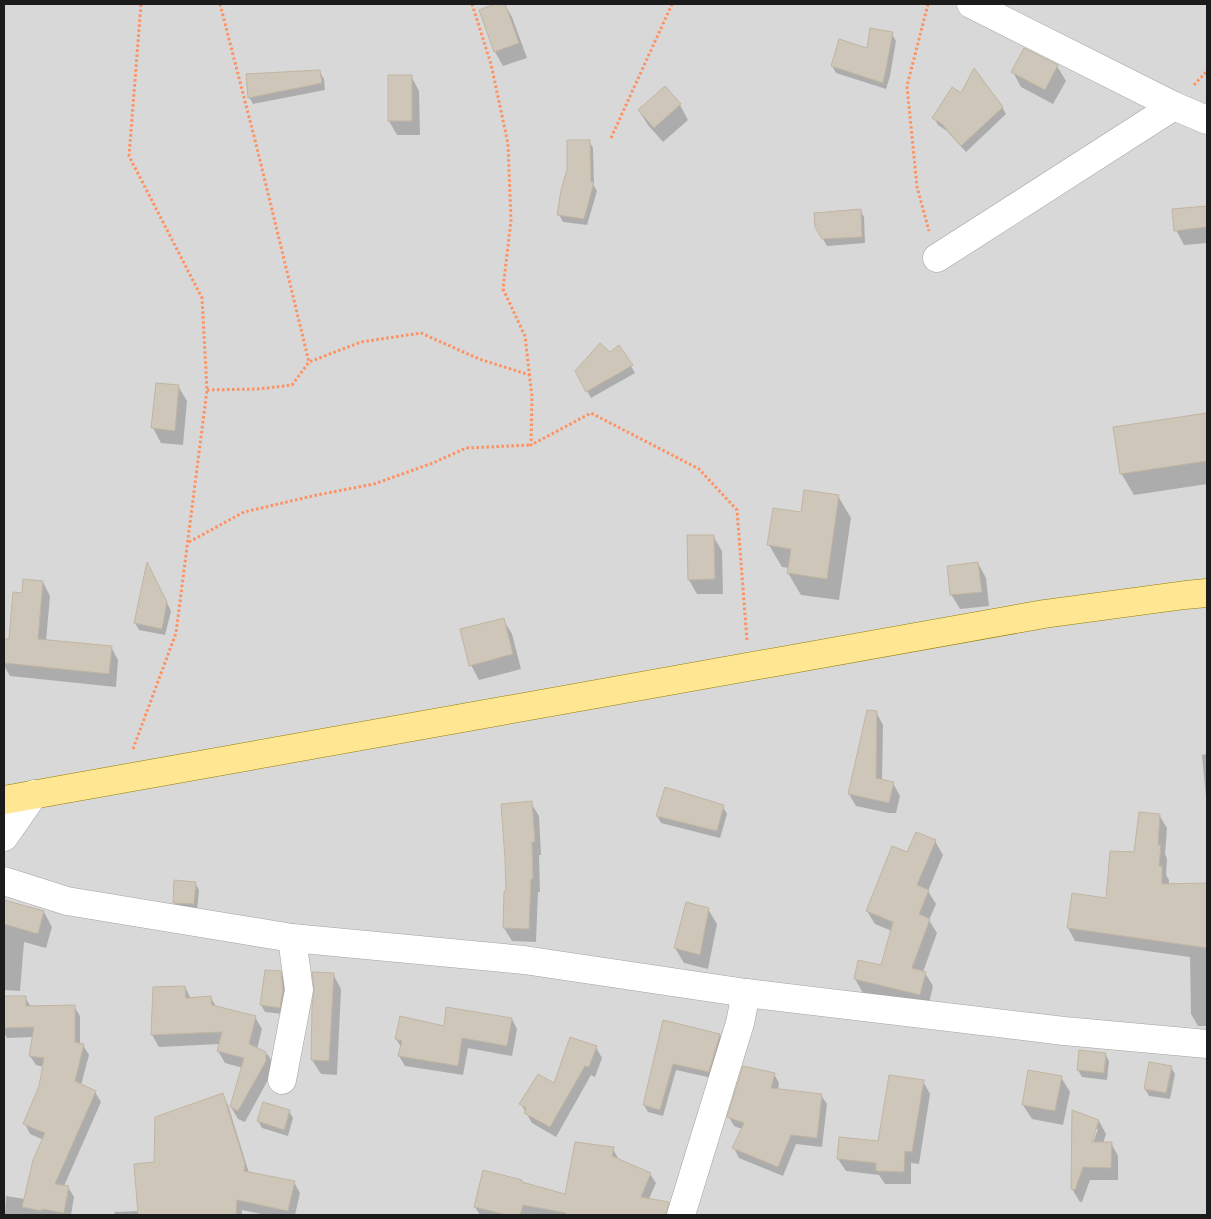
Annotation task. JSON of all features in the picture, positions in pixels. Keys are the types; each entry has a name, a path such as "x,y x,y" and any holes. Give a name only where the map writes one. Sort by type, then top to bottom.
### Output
{"main road":[{"path":"4,800 1044,614 1185,594 1207,593"}],"street":[{"path":"971,4 1174,106 1207,120"},
{"path":"937,258 1174,106"},
{"path":"4,837 34,794"},
{"path":"4,881 67,901 292,938 524,960 746,993 1064,1030 1207,1044"},
{"path":"282,1080 299,990 292,938"},
{"path":"681,1215 740,1023 746,993"}],"path":[{"path":"124,778 176,633 207,390 202,298 129,156 141,4"},
{"path":"220,4 309,362"},
{"path":"472,4 490,64 508,144 512,220 503,289 525,336 532,397 531,445"},
{"path":"612,138 672,4"},
{"path":"928,4 907,86 917,186 937,258"},
{"path":"207,390 258,389 292,385 309,362 361,342 421,333 480,359 530,375"},
{"path":"188,542 244,512 374,484 433,463 466,448 531,445 591,413 699,469 737,510 748,668"}],"shaded area":[{"path":"4,4 1207,4 1207,1215 4,1215"}],"building":[{"path":"495,4 505,4 519,43 494,52 479,10"},
{"path":"870,28 893,32 883,83 831,66 839,39 867,48"},
{"path":"1024,48 1058,65 1045,90 1011,72"},
{"path":"974,68 1003,107 961,146 942,124 932,118 952,87 961,93"},
{"path":"320,70 322,83 248,98 246,74"},
{"path":"388,75 412,75 412,121 388,121"},
{"path":"665,86 681,104 654,128 638,110"},
{"path":"567,140 590,140 591,182 594,182 584,219 557,215 567,169"},
{"path":"1207,206 1207,227 1174,231 1172,209"},
{"path":"861,209 862,237 822,239 815,227 814,213"},
{"path":"600,343 610,352 619,345 633,365 586,392 575,371"},
{"path":"156,383 179,385 175,431 151,428"},
{"path":"1207,413 1207,461 1120,474 1113,427"},
{"path":"804,490 839,495 827,579 787,573 791,549 767,545 773,508 801,512"},
{"path":"687,535 714,535 715,579 688,580"},
{"path":"147,562 167,602 162,629 134,623"},
{"path":"978,562 982,592 950,595 947,566"},
{"path":"23,579 43,581 38,639 112,646 109,674 4,663 4,639 9,639 13,592 22,593"},
{"path":"504,618 513,654 469,666 460,629"},
{"path":"867,710 877,711 876,778 894,782 889,803 848,794"},
{"path":"665,787 724,805 717,831 656,816"},
{"path":"532,801 535,842 532,842 533,879 531,879 529,929 503,928 504,891 506,891 501,804"},
{"path":"1139,812 1160,814 1158,845 1161,845 1159,866 1162,866 1162,884 1207,883 1207,948 1067,928 1072,893 1106,898 1110,851 1134,852"},
{"path":"916,832 936,840 917,885 929,890 919,914 930,919 912,968 926,972 920,995 854,979 858,960 881,965 893,922 866,911 892,846 907,852"},
{"path":"174,880 196,882 194,904 173,903"},
{"path":"4,900 44,911 38,934 4,924"},
{"path":"686,902 709,908 700,955 674,948"},
{"path":"265,970 281,971 283,990 280,1008 260,1005"},
{"path":"312,972 334,973 329,1061 311,1060 314,988"},
{"path":"185,986 186,998 211,996 212,1005 256,1016 249,1044 266,1052 266,1061 238,1111 230,1107 244,1058 217,1051 222,1032 151,1035 153,987"},
{"path":"4,996 26,996 26,1006 75,1005 75,1042 84,1044 75,1081 96,1091 55,1184 69,1186 64,1213 22,1207 33,1160 45,1133 23,1124 39,1086 44,1058 29,1056 34,1027 4,1028"},
{"path":"446,1007 512,1018 507,1046 462,1038 458,1066 398,1056 402,1041 395,1039 400,1016 444,1026"},
{"path":"663,1020 720,1034 709,1072 673,1064 660,1110 643,1105"},
{"path":"570,1037 597,1046 589,1067 585,1066 550,1127 524,1113 526,1108 519,1104 538,1074 554,1083"},
{"path":"1079,1050 1106,1053 1104,1073 1077,1070"},
{"path":"1149,1062 1172,1066 1166,1093 1144,1089"},
{"path":"743,1066 775,1073 771,1088 822,1094 817,1138 791,1135 778,1167 732,1148 744,1123 727,1117"},
{"path":"1028,1070 1062,1076 1055,1111 1022,1105"},
{"path":"889,1075 924,1080 912,1152 905,1151 904,1172 876,1171 876,1163 837,1159 839,1137 878,1141"},
{"path":"223,1093 245,1164 244,1171 295,1181 288,1211 237,1200 236,1215 138,1215 134,1164 154,1162 155,1117"},
{"path":"263,1102 290,1110 284,1130 257,1121"},
{"path":"1072,1110 1099,1120 1092,1142 1112,1142 1111,1168 1083,1167 1075,1190 1071,1189"},
{"path":"575,1142 614,1147 612,1156 651,1173 641,1197 669,1202 666,1215 566,1215 566,1213 523,1205 520,1215 507,1215 474,1207 483,1170 565,1194"}]}
